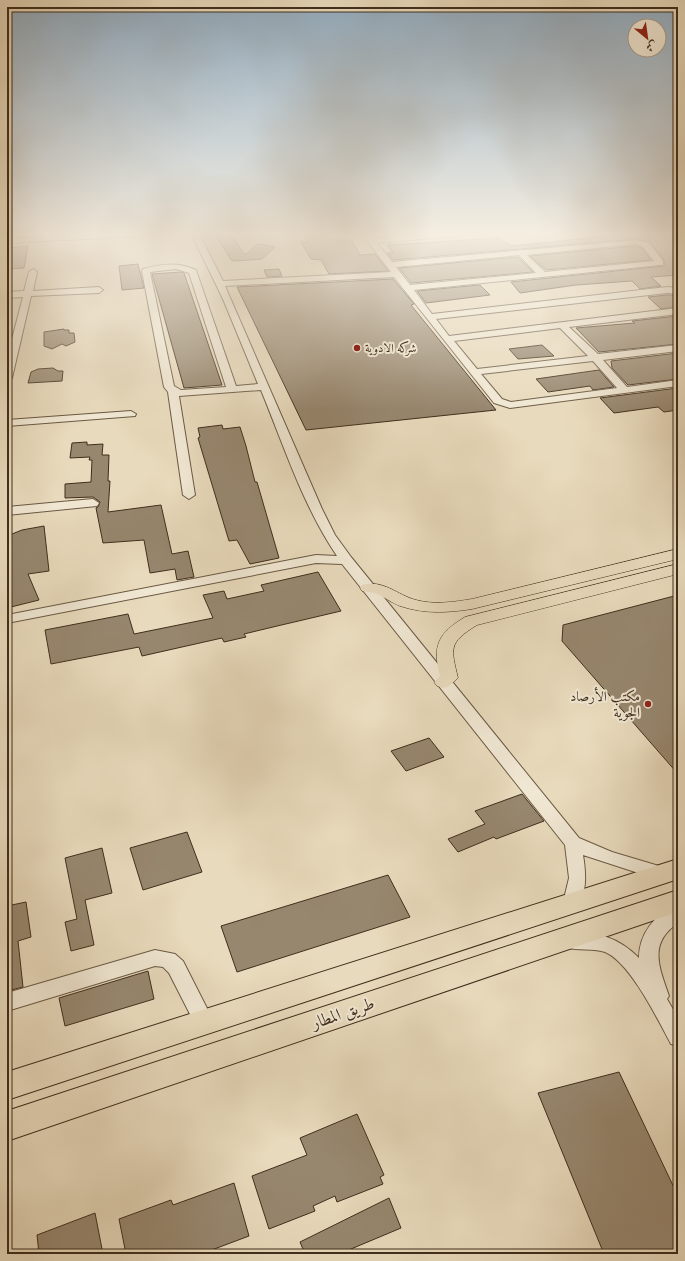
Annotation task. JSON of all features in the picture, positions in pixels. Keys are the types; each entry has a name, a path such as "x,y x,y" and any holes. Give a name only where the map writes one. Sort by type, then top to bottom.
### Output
{"highway":[{"path":"7,1086 670,872"},
{"name":"طريق المطار","path":"7,1126 678,901"}],"main road":[{"path":"368,588 379,588 404,602 417,606 445,608 472,604 678,554"},
{"path":"443,682 449,678 444,657 445,646 451,636 471,621 678,568"}],"street":[{"path":"7,295 66,292"},
{"path":"150,292 170,387 174,391 181,393 263,387"},
{"path":"200,292 232,389"},
{"path":"222,292 316,509 346,560 573,843 607,857 670,872"},
{"path":"411,292 446,339 498,401 510,406 678,383"},
{"path":"430,317 651,292"},
{"path":"7,378 10,352 27,294"},
{"path":"446,339 678,311"},
{"path":"562,325 595,357 624,390"},
{"path":"474,372 678,348"},
{"path":"174,391 189,495"},
{"path":"7,423 131,414"},
{"path":"7,511 93,503"},
{"path":"316,559 336,545"},
{"path":"7,618 316,559 346,560"},
{"path":"572,903 578,878 573,843"},
{"path":"678,912 657,928 649,944 649,966 666,1013 678,1037"},
{"path":"562,940 601,943 621,952 634,966 666,1013"},
{"path":"7,1002 155,958 168,960 176,967 204,1022"}],"building":[{"path":"157,292 190,292 222,385 184,388"},
{"name":"شركه الادوية","path":"239,292 404,292 414,304 411,305 496,410 306,430"},
{"path":"418,292 487,292 490,295 426,303"},
{"path":"672,295 678,300 678,307 661,309 648,297"},
{"path":"678,316 678,344 599,352 576,328 635,323 632,321"},
{"path":"64,329 69,330 69,333 74,333 75,342 66,346 62,344 52,349 44,346 44,332"},
{"path":"542,345 554,356 518,359 509,349"},
{"path":"678,353 678,379 628,385 612,368 611,361"},
{"path":"53,368 58,371 63,371 62,381 28,383 31,372 38,369"},
{"path":"599,370 614,387 593,390 590,386 548,392 536,379"},
{"path":"678,388 678,410 664,412 658,407 614,413 600,398"},
{"path":"222,425 223,429 240,427 255,482 257,482 279,558 250,564 237,540 229,541 198,438 200,437 198,428"},
{"path":"87,442 87,445 103,444 102,455 109,455 108,481 110,481 108,512 161,505 172,554 188,551 194,577 177,580 175,569 150,573 144,540 103,543 96,508 100,502 93,497 65,498 65,484 91,482 92,460 89,460 90,457 70,458 72,443"},
{"path":"44,526 49,571 28,574 39,600 7,608 7,536 22,530"},
{"path":"318,572 341,611 244,634 246,637 224,642 222,638 142,656 139,647 51,664 45,630 128,614 134,634 213,618 203,595 224,591 227,599 264,591 261,585"},
{"name":"مكتب الأرصاد الجوية","path":"678,595 678,774 562,641 563,625"},
{"path":"429,738 444,757 406,771 391,751"},
{"path":"522,794 544,821 496,839 494,837 458,852 448,839 485,824 475,811"},
{"path":"187,832 202,872 143,890 130,848"},
{"path":"102,848 112,893 85,900 94,945 71,951 65,922 77,919 65,858"},
{"path":"388,875 410,917 237,972 221,926"},
{"path":"26,902 31,937 18,941 23,987 7,991 7,906"},
{"path":"148,971 154,999 65,1026 59,998"},
{"path":"619,1072 678,1196 678,1254 604,1254 538,1093"},
{"path":"357,1114 384,1175 380,1177 383,1184 337,1202 335,1196 313,1206 315,1211 269,1229 252,1176 307,1155 300,1138"},
{"path":"234,1183 249,1236 201,1254 126,1254 119,1219 171,1200 173,1205"},
{"path":"389,1198 401,1228 351,1249 343,1254 305,1254 300,1242"},
{"path":"95,1213 103,1254 39,1254 37,1235"}],"place":[{"name":"شركه الادوية","path":"357,348"},
{"name":"مكتب الأرصاد الجوية","path":"648,704"}]}
